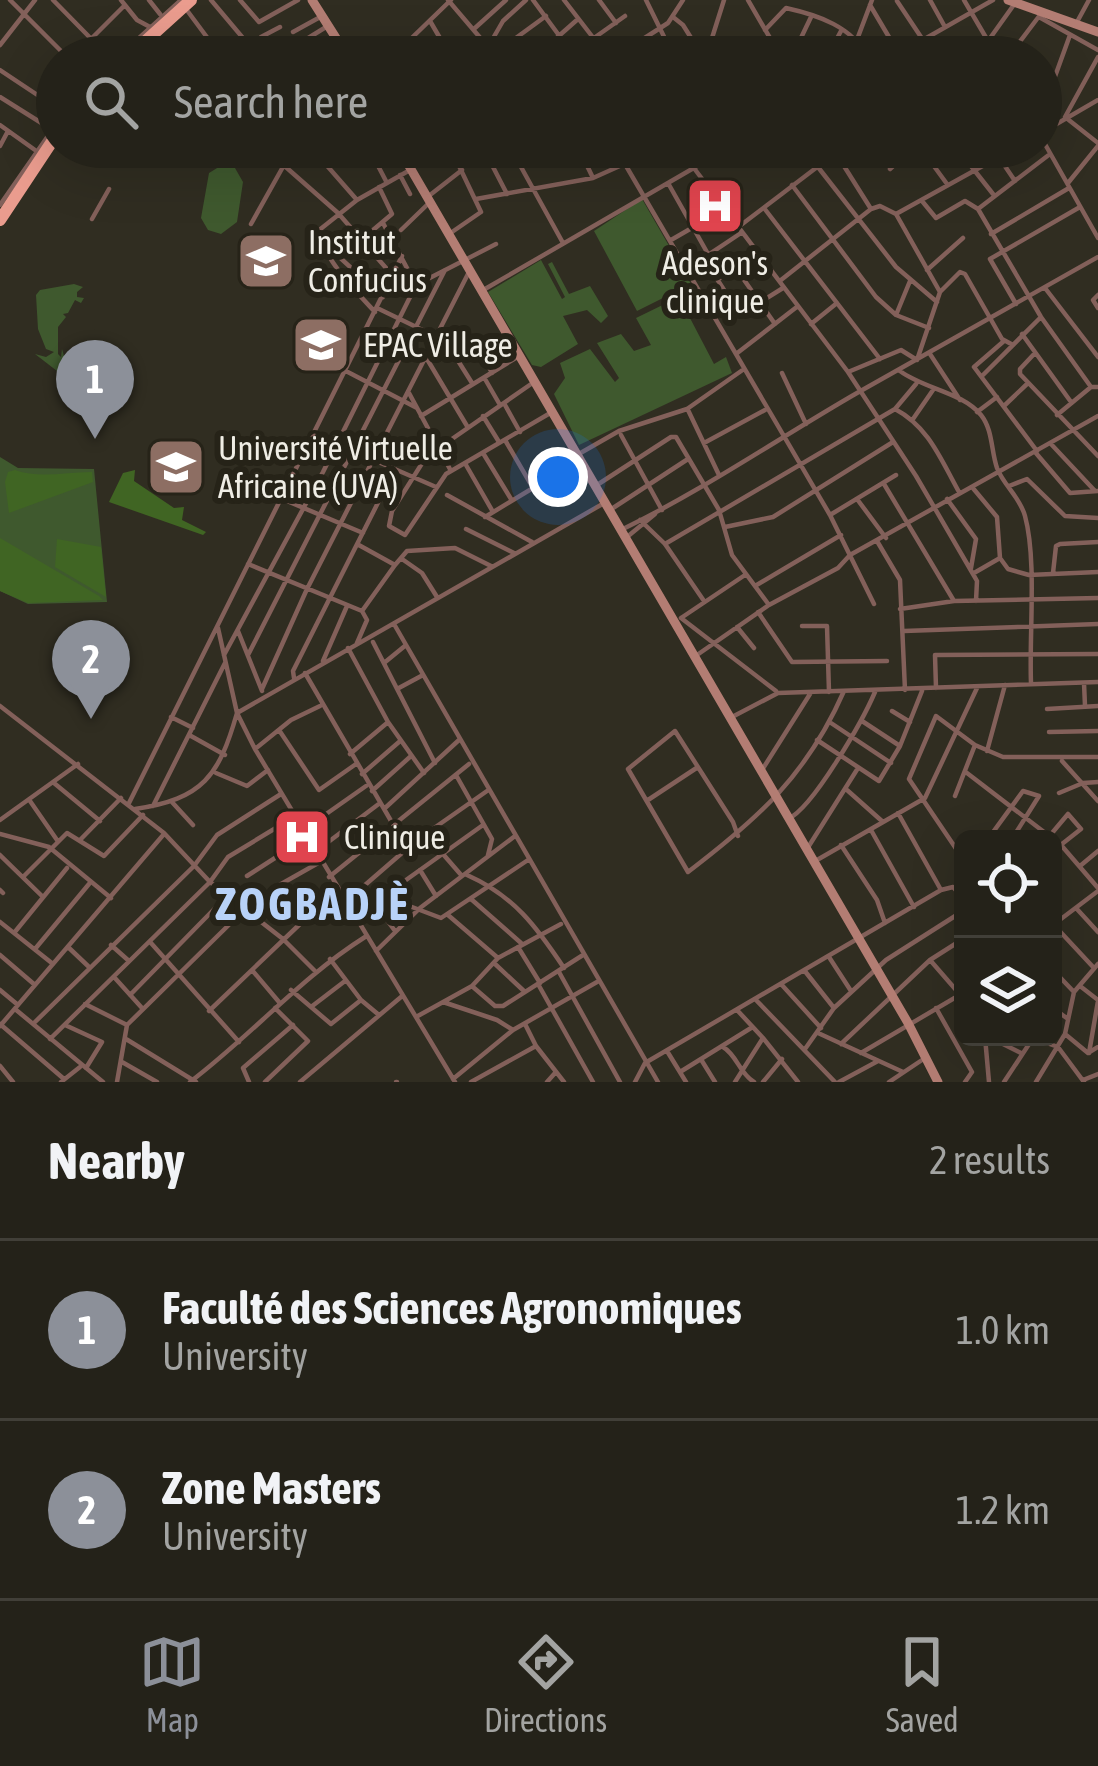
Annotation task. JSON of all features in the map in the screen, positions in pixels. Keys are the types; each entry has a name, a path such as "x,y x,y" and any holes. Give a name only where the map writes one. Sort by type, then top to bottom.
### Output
{"highway":[{"path":"145,36 185,2"},
{"path":"152,36 185,2"},
{"path":"0,213 36,158"}],"main road":[{"path":"314,0 336,36"},
{"path":"1012,1 1071,29 1098,32"},
{"path":"408,170 451,232 939,1081"},
{"path":"430,199 607,505"},
{"path":"909,1023 939,1081"}],"street":[{"path":"10,0 46,36"},
{"path":"0,45 35,0"},
{"path":"53,0 90,36"},
{"path":"142,36 163,18 148,0"},
{"path":"212,0 241,36"},
{"path":"240,0 259,22 298,0"},
{"path":"413,36 449,0 479,36"},
{"path":"473,29 506,0"},
{"path":"494,36 503,21 529,0 559,35 578,19"},
{"path":"564,0 592,36"},
{"path":"646,0 662,36"},
{"path":"646,36 673,17 683,0"},
{"path":"711,36 724,0"},
{"path":"748,0 769,36"},
{"path":"930,0 945,27"},
{"path":"964,0 987,36"},
{"path":"930,36 993,0"},
{"path":"1025,36 1045,0"},
{"path":"1062,53 1089,0"},
{"path":"897,1 920,36"},
{"path":"989,36 1012,1"},
{"path":"185,2 207,36"},
{"path":"603,2 616,23"},
{"path":"94,36 123,3 150,27"},
{"path":"858,36 871,3"},
{"path":"871,3 886,36"},
{"path":"765,30 786,8 856,36"},
{"path":"519,36 546,16"},
{"path":"597,36 626,16"},
{"path":"803,36 812,16"},
{"path":"673,17 690,36"},
{"path":"428,19 438,36"},
{"path":"865,19 878,20"},
{"path":"293,32 327,22"},
{"path":"310,36 327,22"},
{"path":"263,36 280,27"},
{"path":"838,36 842,29"},
{"path":"1064,117 1098,54 1071,29"},
{"path":"0,70 36,94"},
{"path":"0,97 36,117"},
{"path":"1064,117 1098,100"},
{"path":"991,234 1068,186 1098,144 1064,117"},
{"path":"0,125 35,150 0,213"},
{"path":"0,146 8,131"},
{"path":"250,224 280,168"},
{"path":"286,168 338,214 393,276"},
{"path":"330,168 357,200"},
{"path":"379,168 387,183"},
{"path":"494,168 507,194"},
{"path":"523,168 563,243"},
{"path":"588,168 593,178"},
{"path":"476,199 593,178 614,168"},
{"path":"626,168 830,515 874,604"},
{"path":"687,269 815,168"},
{"path":"819,168 910,281 937,302"},
{"path":"845,168 871,209"},
{"path":"934,168 947,184"},
{"path":"896,214 979,168"},
{"path":"1007,168 1016,181"},
{"path":"978,208 1032,168"},
{"path":"1058,168 1098,238"},
{"path":"482,291 693,169 878,416 972,572 976,601"},
{"path":"410,194 408,170 357,200 318,231 343,277 376,310 439,334 473,384"},
{"path":"401,230 462,170 481,215 451,232"},
{"path":"975,170 994,196"},
{"path":"668,184 739,314 880,206 896,214 940,292"},
{"path":"792,185 876,297 896,314 928,328"},
{"path":"0,186 8,192"},
{"path":"360,241 392,212 379,188"},
{"path":"92,219 109,189"},
{"path":"921,200 936,218 965,201 978,208 1040,317 1094,387 1057,415"},
{"path":"1017,305 990,262 1080,207"},
{"path":"764,208 880,359"},
{"path":"670,240 724,209"},
{"path":"383,223 416,285"},
{"path":"927,270 963,238"},
{"path":"322,242 382,297"},
{"path":"153,806 416,285 496,244"},
{"path":"718,279 757,254"},
{"path":"132,806 171,717 402,256"},
{"path":"623,532 1098,257"},
{"path":"735,267 775,324"},
{"path":"248,655 445,270"},
{"path":"263,693 308,590 469,272"},
{"path":"917,360 940,292 960,272 1004,340 1013,345"},
{"path":"896,314 910,281"},
{"path":"1045,288 1098,357"},
{"path":"1098,295 1093,300 1098,308"},
{"path":"811,324 837,303"},
{"path":"736,354 798,306"},
{"path":"983,375 1040,317"},
{"path":"1022,334 1071,402"},
{"path":"1004,340 974,364 1064,489 1076,494 1096,491"},
{"path":"476,345 492,373"},
{"path":"848,372 901,350 917,360"},
{"path":"1035,352 1019,371 1098,456"},
{"path":"930,353 959,400"},
{"path":"419,412 519,356"},
{"path":"426,359 467,426"},
{"path":"342,369 419,412"},
{"path":"578,455 619,431 687,409 744,369"},
{"path":"900,371 916,384 977,412 986,424 999,472 1020,500 1028,529 1031,682"},
{"path":"782,373 806,424"},
{"path":"484,378 520,432"},
{"path":"535,382 437,446 388,524 403,535 451,471 552,412"},
{"path":"1005,405 1028,383"},
{"path":"665,544 895,409 916,384"},
{"path":"913,419 933,391"},
{"path":"409,393 451,471"},
{"path":"977,412 998,396"},
{"path":"687,409 719,476"},
{"path":"895,409 913,419 932,440 959,492"},
{"path":"704,443 765,410"},
{"path":"483,416 533,487 485,517"},
{"path":"695,657 769,605 838,568 850,554 1098,416"},
{"path":"621,435 659,511"},
{"path":"597,485 674,435 719,510 732,556 769,605"},
{"path":"724,526 764,521 893,442"},
{"path":"336,444 436,487"},
{"path":"1051,444 1096,491"},
{"path":"483,453 512,500"},
{"path":"132,806 153,806 198,788 225,755 237,713 263,693 688,459"},
{"path":"464,463 494,512"},
{"path":"294,679 292,671 395,469"},
{"path":"323,472 340,480"},
{"path":"830,515 896,476"},
{"path":"1009,486 1027,479 1065,516 1098,518"},
{"path":"884,484 954,601"},
{"path":"972,487 1000,524 1000,558 1008,569 1029,575 1098,572"},
{"path":"447,495 532,542"},
{"path":"280,498 363,533"},
{"path":"856,499 886,538"},
{"path":"947,500 976,539 972,572"},
{"path":"642,523 665,544 704,602"},
{"path":"466,529 514,553"},
{"path":"755,586 841,535"},
{"path":"877,541 899,576 905,690"},
{"path":"1053,573 1056,546 1098,542"},
{"path":"357,544 395,565"},
{"path":"362,611 406,551 455,548 491,566"},
{"path":"972,572 1000,558"},
{"path":"402,559 422,573 437,597"},
{"path":"248,564 362,611 367,620 357,643"},
{"path":"674,617 745,574"},
{"path":"900,609 954,601 1098,598"},
{"path":"322,662 347,606"},
{"path":"758,612 788,660 886,661"},
{"path":"674,617 778,693"},
{"path":"393,622 658,1082"},
{"path":"904,631 1098,625"},
{"path":"218,626 237,713 255,748 454,1081 513,1030 598,982"},
{"path":"802,626 827,626 829,692"},
{"path":"737,627 754,648"},
{"path":"238,631 263,693"},
{"path":"373,642 435,763"},
{"path":"384,663 406,645"},
{"path":"348,648 388,722 424,773"},
{"path":"936,688 934,655 1098,653"},
{"path":"304,673 394,826"},
{"path":"397,690 423,675"},
{"path":"731,718 778,693 1098,682"},
{"path":"1084,683 1085,706"},
{"path":"987,752 1006,685"},
{"path":"814,861 925,798 979,686"},
{"path":"817,740 880,781 923,689"},
{"path":"738,836 675,730 628,769 688,872 738,836 777,799 830,723 844,691"},
{"path":"790,819 805,807 862,721 875,692"},
{"path":"761,770 810,694"},
{"path":"255,748 322,705"},
{"path":"0,706 143,815 210,882 283,939 314,970"},
{"path":"1047,709 1098,706"},
{"path":"892,711 910,722"},
{"path":"954,845 909,779 936,716 987,752 1024,759 1098,757"},
{"path":"171,717 195,729"},
{"path":"862,721 900,746"},
{"path":"350,754 388,722"},
{"path":"830,723 891,764"},
{"path":"279,730 319,790 356,764"},
{"path":"1049,732 1098,731"},
{"path":"190,736 225,755"},
{"path":"315,852 382,806 459,740"},
{"path":"362,774 400,741"},
{"path":"955,796 975,746"},
{"path":"302,831 411,757"},
{"path":"1059,758 1098,801"},
{"path":"329,878 471,763"},
{"path":"0,820 78,764"},
{"path":"648,800 698,767"},
{"path":"807,849 858,768"},
{"path":"213,772 247,786 268,770"},
{"path":"967,773 1040,830"},
{"path":"456,775 492,839 488,855"},
{"path":"1059,793 1098,782"},
{"path":"53,783 100,820"},
{"path":"347,900 488,790"},
{"path":"846,790 883,822"},
{"path":"995,830 1023,791 1039,796 1018,830"},
{"path":"33,1024 194,866 217,835 281,794"},
{"path":"81,839 121,798"},
{"path":"30,801 57,840"},
{"path":"171,801 193,825"},
{"path":"898,813 941,890"},
{"path":"1054,830 1067,814 1081,829 1062,844"},
{"path":"23,877 67,833 104,856 143,815"},
{"path":"50,1039 210,882 228,857 294,817"},
{"path":"383,896 483,825"},
{"path":"872,830 914,907"},
{"path":"64,1024 102,1042 84,1067 62,1081 0,1025 164,833"},
{"path":"0,834 49,847 111,898"},
{"path":"376,951 420,908 515,836"},
{"path":"247,877 306,838"},
{"path":"421,838 464,875 490,884 518,906 541,933 562,969 571,998 620,1082"},
{"path":"842,845 877,900 885,924"},
{"path":"1062,846 1098,890 1062,918"},
{"path":"1080,866 1098,850"},
{"path":"1,857 43,897"},
{"path":"347,900 383,896 439,918 528,860"},
{"path":"209,1011 301,922 273,891 320,862"},
{"path":"14,933 69,866"},
{"path":"420,870 436,896"},
{"path":"35,949 90,883"},
{"path":"635,1082 645,1063 941,890 954,888"},
{"path":"130,995 227,896"},
{"path":"370,897 395,932"},
{"path":"471,899 520,946 550,1010 593,1082"},
{"path":"1076,908 1098,932"},
{"path":"117,1082 128,1025 244,910"},
{"path":"448,915 525,992"},
{"path":"805,1049 851,991 897,951 954,916"},
{"path":"0,922 53,964"},
{"path":"416,1018 472,986 496,961 563,923"},
{"path":"1062,934 1094,968 1098,981"},
{"path":"126,1039 193,1081 314,970 366,936"},
{"path":"149,941 239,1042"},
{"path":"110,945 129,961"},
{"path":"842,1044 930,960 954,945"},
{"path":"68,947 88,966"},
{"path":"0,955 35,985"},
{"path":"496,1020 499,1007 584,955"},
{"path":"830,957 851,991"},
{"path":"330,959 361,1000 380,1015"},
{"path":"930,960 954,986"},
{"path":"1036,1082 1065,1034 1077,989 1094,968"},
{"path":"251,970 308,1042 265,1082"},
{"path":"804,970 834,1008"},
{"path":"113,977 142,1009"},
{"path":"1062,977 1098,1000 1089,1053"},
{"path":"311,1007 345,981"},
{"path":"781,984 819,1030 904,1072"},
{"path":"472,986 499,1007"},
{"path":"0,990 103,1082"},
{"path":"291,990 331,1024 361,1000"},
{"path":"301,1082 403,996"},
{"path":"756,999 837,1082 878,1061"},
{"path":"861,1053 954,999"},
{"path":"443,1002 513,1030"},
{"path":"85,1004 128,1025"},
{"path":"936,1008 973,1072 965,1082"},
{"path":"736,1009 796,1081"},
{"path":"1062,1015 1068,1019"},
{"path":"525,1024 564,1082"},
{"path":"249,1082 243,1068 293,1025"},
{"path":"680,1072 751,1028"},
{"path":"1065,1034 1089,1053"},
{"path":"736,1082 763,1038"},
{"path":"989,1068 1005,1080 1034,1038 1058,1047 1083,1081 1098,1074"},
{"path":"731,1040 730,1051 741,1074 754,1082"},
{"path":"472,1082 536,1046"},
{"path":"722,1046 730,1051"},
{"path":"988,1046 989,1082"},
{"path":"1006,1046 1021,1053"},
{"path":"1089,1053 1098,1046"},
{"path":"667,1051 686,1082"},
{"path":"889,1082 925,1058"},
{"path":"700,1059 715,1082"},
{"path":"763,1082 782,1059"},
{"path":"122,1061 157,1082"},
{"path":"0,1066 13,1082"},
{"path":"547,1082 555,1073"},
{"path":"1042,1073 1049,1082"}],"green space":[{"path":"235,168 243,182 237,222 221,234 208,230 201,218 209,173"},
{"path":"642,199 691,284 637,311 594,231"},
{"path":"541,260 562,299 548,264 552,262 569,294 590,286 608,316 601,323 587,310 563,316 578,344 541,367 532,365 488,292"},
{"path":"74,284 83,287 77,297 84,298 81,303 75,300 58,327 58,354 61,357 62,349 66,363 57,371 35,354 46,357 54,352 46,349 38,329 36,295 40,290"},
{"path":"679,297 714,364 726,357 732,373 579,445 554,394 565,378 560,363 590,349 615,382 619,378 597,343 621,334 634,351 651,345 636,318"},
{"path":"0,457 18,468 94,469 107,602 28,604 0,591"},
{"path":"135,470 134,481 174,508 184,507 182,520 206,532 203,535 109,502 123,473"},
{"path":"8,472 43,475 92,472 93,482 9,513 5,482"},
{"path":"0,538 103,600 28,603 0,591"},
{"path":"57,539 101,547 106,597 55,567"}],"place":[{"name":"Adeson's clinique","path":"715,206"},
{"name":"Institut Confucius","path":"266,261"},
{"name":"EPAC Village","path":"321,345"},
{"name":"Faculté des Sciences Agronomiques","path":"95,439"},
{"name":"Université Virtuelle Africaine (UVA)","path":"176,467"},
{"name":"Zone Masters","path":"91,719"},
{"name":"Clinique","path":"302,837"}],"district":[{"name":"ZOGBADJÈ","path":"313,904"}]}
